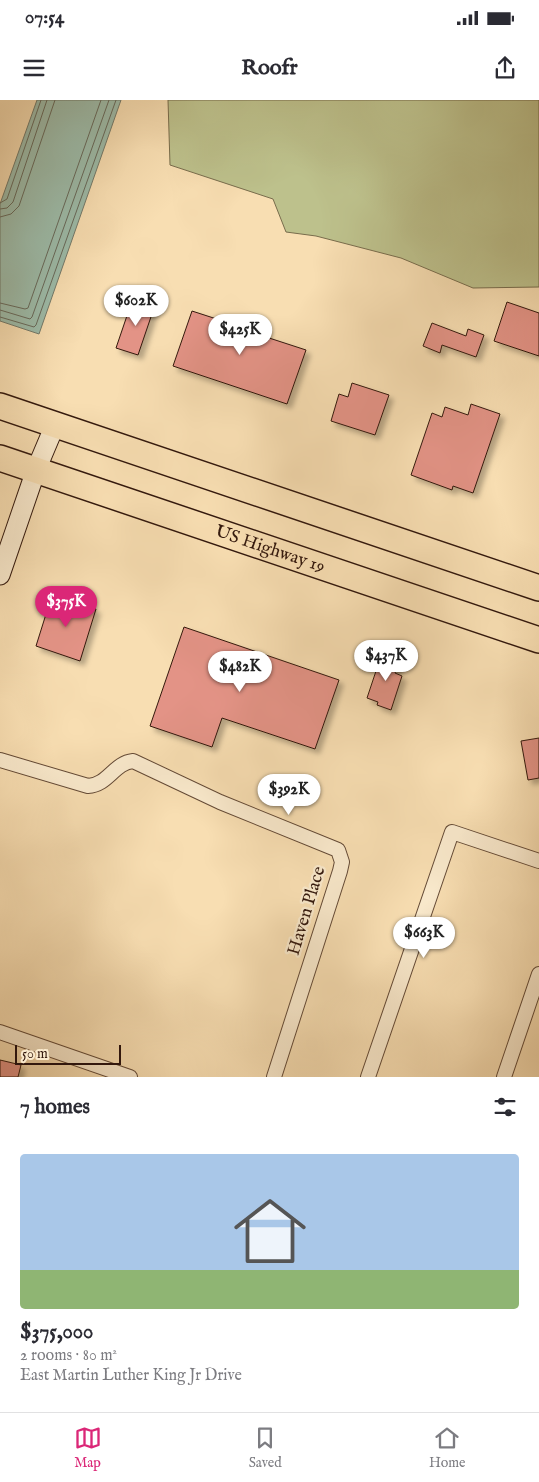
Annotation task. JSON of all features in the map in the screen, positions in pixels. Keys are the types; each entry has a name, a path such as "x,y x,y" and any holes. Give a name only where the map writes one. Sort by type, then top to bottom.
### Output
{"highway":[{"path":"0,406 539,588"},
{"name":"US Highway 19","path":"0,458 534,637"}],"street":[{"path":"0,575 36,470 55,425"},
{"name":"Haven Place","path":"0,760 88,786 100,784 122,765 133,761 245,813 338,850 342,862 340,871 274,1077"},
{"path":"368,1077 452,832 539,861"},
{"path":"504,1077 538,980"},
{"path":"0,1032 130,1077"}],"green space":[{"path":"168,100 539,100 539,287 473,288 401,258 316,236 286,232 273,199 170,165"}],"water":[{"path":"37,100 121,100 39,334 0,321 0,204"}],"building":[{"path":"133,298 155,305 138,355 116,348"},
{"path":"507,302 539,313 539,356 494,341"},
{"path":"192,311 232,324 234,317 266,328 263,336 306,350 287,404 173,366"},
{"path":"432,323 466,336 468,329 484,335 476,357 442,345 440,353 423,346"},
{"path":"352,383 389,395 375,435 331,421 339,394 348,397"},
{"path":"471,404 500,414 473,493 453,486 452,490 411,475 432,413 442,417 445,407 468,415"},
{"path":"52,595 96,609 80,661 36,646"},
{"path":"184,627 339,680 315,749 222,718 212,747 150,726"},
{"path":"382,653 400,659 395,673 402,676 391,710 377,705 378,702 367,698"},
{"path":"539,738 539,778 528,780 521,741"},
{"path":"0,1060 21,1065 18,1077 0,1077"}]}
